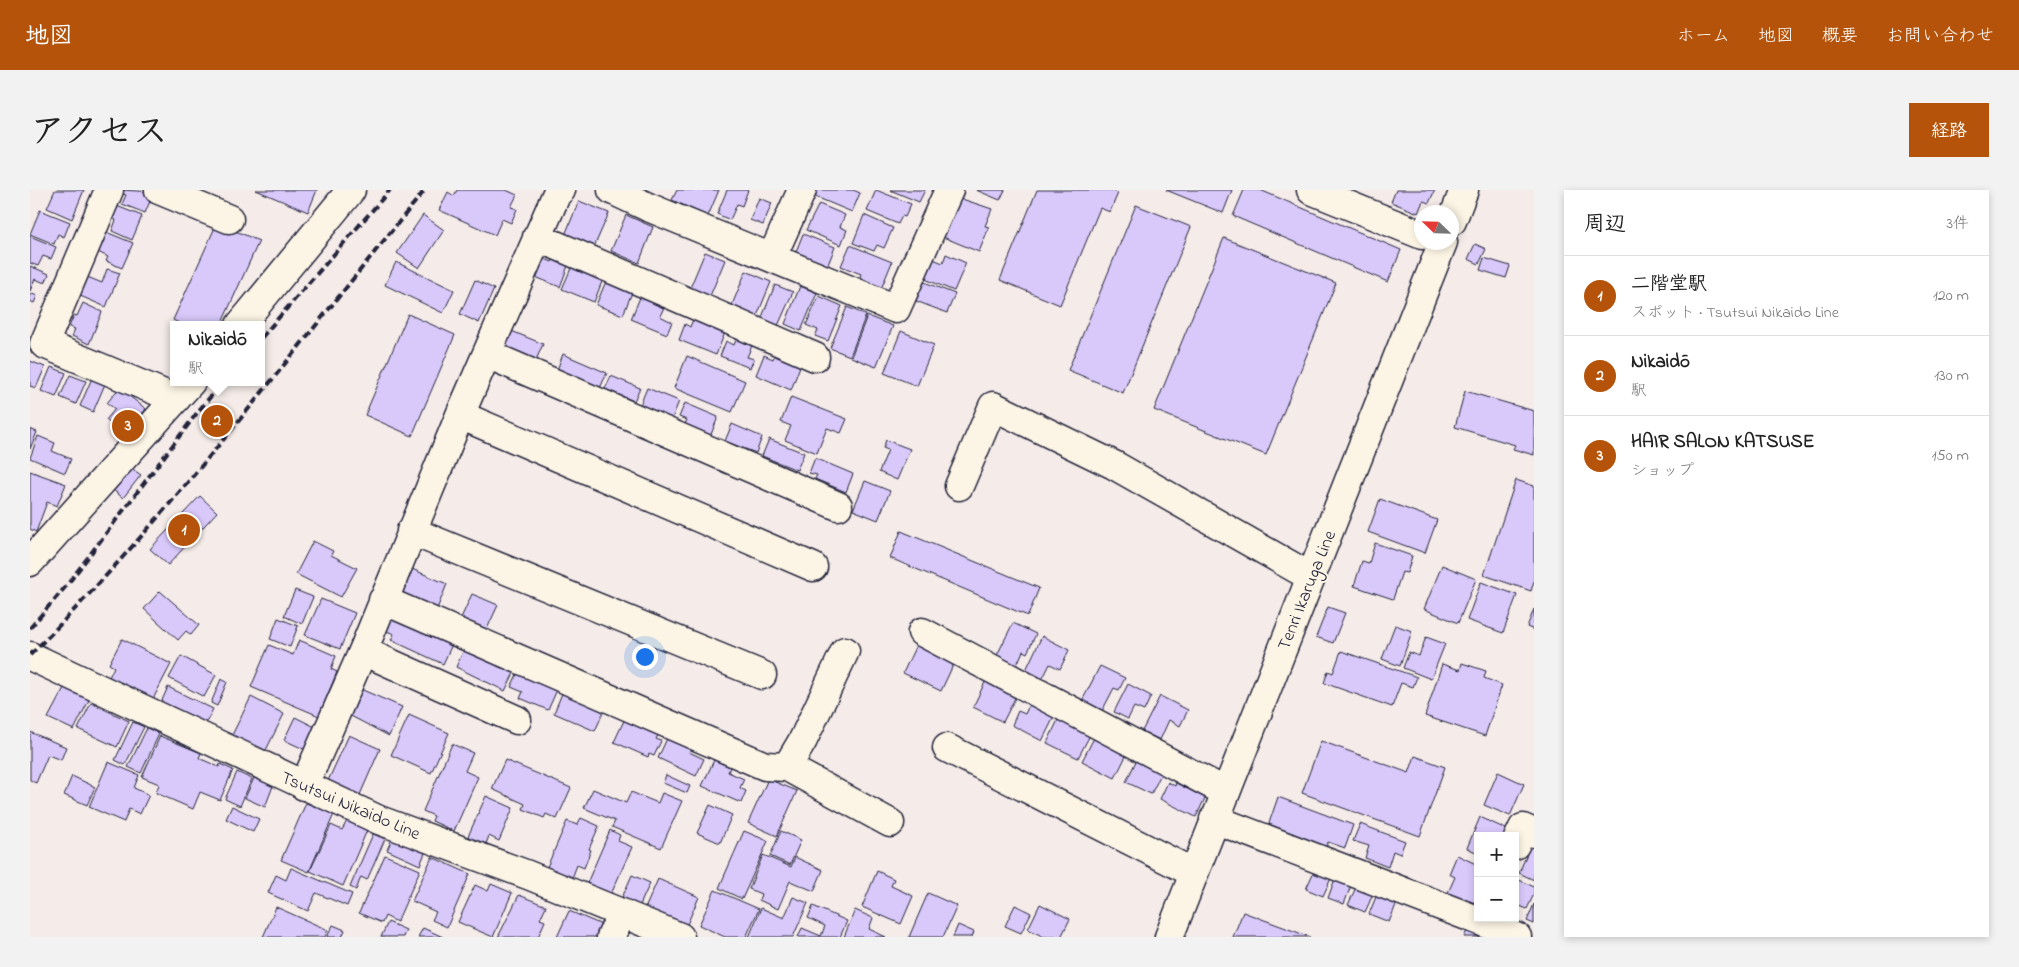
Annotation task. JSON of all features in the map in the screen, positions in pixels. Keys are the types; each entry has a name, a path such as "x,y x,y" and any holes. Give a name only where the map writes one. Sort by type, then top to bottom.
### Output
{"street":[{"path":"109,190 44,344 170,385"},
{"path":"159,190 229,219"},
{"path":"243,321 351,190"},
{"path":"304,786 363,651 411,531 486,354 557,194 561,190"},
{"path":"612,190 652,198 772,257 896,309 949,190"},
{"path":"772,257 802,190"},
{"path":"1311,190 1414,228"},
{"name":"Tenri Ikaruga Line","path":"1456,205 1464,190"},
{"path":"538,237 815,357"},
{"name":"Tenri Ikaruga Line","path":"1169,937 1214,819 1311,578 1435,250"},
{"path":"486,354 838,506"},
{"path":"30,562 184,390 172,386"},
{"path":"958,486 993,406 1114,465 1311,578"},
{"path":"460,415 813,567"},
{"path":"411,531 762,675"},
{"path":"384,600 765,766 788,767 890,823"},
{"path":"922,632 1226,792"},
{"path":"363,651 517,720"},
{"path":"788,767 803,740 845,651"},
{"name":"Tsutsui Nikaido Line","path":"30,656 379,820 528,875 617,925 680,937"},
{"path":"946,748 1194,873"},
{"path":"1214,819 1474,917"},
{"path":"1519,836 1523,828 1534,833"},
{"path":"1485,922 1517,937"}],"building":[{"path":"55,190 84,190 72,219 47,208"},
{"path":"121,190 154,192 145,213 122,204 126,195 120,193"},
{"path":"256,190 317,190 308,212"},
{"path":"457,190 506,190 517,195 511,207 517,209 511,223 502,219 495,235 439,210 448,192 454,196"},
{"path":"677,190 719,190 708,216 672,200"},
{"path":"727,190 748,190 742,206 737,204 730,220 717,214"},
{"path":"813,190 853,190 860,193 852,212 811,195"},
{"path":"876,190 911,204 905,217 902,216 898,224 867,211"},
{"path":"890,190 925,190 919,202"},
{"path":"976,190 1005,190 1000,200"},
{"path":"1037,190 1110,190 1118,193 1110,212 1100,208 1060,305 1000,280"},
{"path":"1166,190 1232,190 1223,213"},
{"path":"1244,190 1260,190 1401,250 1388,282 1233,216"},
{"path":"1396,190 1435,190 1429,203 1423,201 1421,205 1414,205 1414,211 1391,202"},
{"path":"759,198 772,203 763,225 750,220"},
{"path":"959,198 992,209 985,226 989,227 979,252 943,237"},
{"path":"579,201 609,213 594,247 565,235"},
{"path":"819,204 845,215 840,227 847,230 841,245 806,230"},
{"path":"114,205 142,216 132,240 112,231 116,220 109,216"},
{"path":"1136,205 1191,227 1123,393 1068,370"},
{"path":"40,210 70,222 64,237 58,234 54,244 30,234"},
{"path":"423,215 444,230 419,268 397,253"},
{"path":"626,215 653,227 639,263 611,251"},
{"path":"864,215 893,228 884,248 877,245 874,251 853,243"},
{"path":"217,223 259,241 223,321 173,320"},
{"path":"106,232 133,243 122,268 106,261 108,257 98,252"},
{"path":"803,234 835,247 827,267 795,254"},
{"path":"30,236 56,247 51,259 43,256 38,266 30,263"},
{"path":"1224,238 1336,283 1266,455 1154,410"},
{"path":"1475,244 1486,249 1479,264 1468,259"},
{"path":"850,245 892,262 881,289 859,280 861,274 841,266"},
{"path":"705,252 725,260 710,296 690,288"},
{"path":"946,254 966,263 954,291 925,279 933,259 943,263"},
{"path":"541,257 552,262 554,257 569,263 560,287 533,276"},
{"path":"1484,258 1510,266 1506,278 1480,270"},
{"path":"396,262 454,290 443,313 385,285"},
{"path":"30,266 49,274 45,283 35,279 30,291"},
{"path":"572,266 603,279 594,302 562,289"},
{"path":"107,269 120,273 106,307 78,295 85,276 102,283"},
{"path":"746,271 771,282 757,316 732,305"},
{"path":"607,279 633,290 623,315 596,305"},
{"path":"475,280 494,289 479,323 460,314"},
{"path":"924,282 955,294 947,313 916,301"},
{"path":"775,285 793,292 777,328 760,322"},
{"path":"800,286 817,293 801,331 785,324"},
{"path":"30,293 37,296 34,303 30,301"},
{"path":"641,295 665,305 660,316 672,322 667,334 631,319"},
{"path":"819,296 842,306 828,341 815,336 818,330 806,325"},
{"path":"83,303 102,312 89,344 72,336 75,329 69,327 74,315 77,316"},
{"path":"847,307 866,315 850,356 830,348"},
{"path":"408,314 455,335 412,436 365,415"},
{"path":"867,316 893,326 876,367 851,357"},
{"path":"694,317 726,330 716,355 679,340 685,324 690,327"},
{"path":"509,330 543,344 536,360 503,346"},
{"path":"901,331 934,345 917,386 884,373"},
{"path":"738,335 754,341 747,357 754,359 750,368 720,356 726,341 734,345"},
{"path":"776,350 802,361 791,390 756,375 764,355 773,359"},
{"path":"563,354 607,373 600,388 557,370"},
{"path":"687,356 745,381 732,412 674,388"},
{"path":"30,361 45,367 36,388 30,386"},
{"path":"51,367 66,373 56,397 41,391"},
{"path":"70,375 86,381 76,404 60,397"},
{"path":"611,376 640,388 634,401 605,389"},
{"path":"92,378 105,384 93,412 80,406"},
{"path":"119,388 146,409 125,435 106,420 115,409 107,403"},
{"path":"647,388 679,401 672,419 640,405"},
{"path":"1465,391 1534,411 1534,455 1513,449 1515,445 1455,427"},
{"path":"791,397 847,419 841,433 827,428 817,453 785,440 791,426 781,422"},
{"path":"685,403 718,417 710,437 684,426 687,420 679,417"},
{"path":"732,424 762,437 756,453 725,441"},
{"path":"30,429 37,432 30,449"},
{"path":"38,436 55,443 52,451 71,459 65,473 30,458"},
{"path":"769,439 804,453 797,470 762,456"},
{"path":"886,440 910,449 897,480 879,472 888,450 883,448"},
{"path":"815,458 853,474 846,492 815,479 817,475 809,473"},
{"path":"128,466 141,475 123,498 111,488"},
{"path":"30,471 66,484 57,506 47,502 36,532 30,529"},
{"path":"1516,480 1534,486 1534,581 1531,591 1484,575"},
{"path":"865,481 890,491 878,520 853,510"},
{"path":"200,496 217,512 168,565 150,549"},
{"path":"1380,499 1437,520 1425,553 1368,532"},
{"path":"901,531 1039,588 1028,616 890,558"},
{"path":"313,541 333,551 331,555 357,568 341,597 296,574"},
{"path":"1375,543 1412,556 1407,573 1402,572 1393,599 1354,586 1362,561 1369,563"},
{"path":"1442,565 1476,579 1458,623 1424,609"},
{"path":"412,569 447,584 437,609 401,593"},
{"path":"1481,582 1517,595 1503,633 1467,620"},
{"path":"295,590 313,597 302,624 284,616"},
{"path":"160,591 199,625 191,635 186,631 178,640 144,609"},
{"path":"472,594 498,605 487,629 461,618"},
{"path":"321,599 355,613 340,649 305,635"},
{"path":"1328,607 1345,613 1333,643 1316,637"},
{"path":"1534,609 1534,630 1527,627"},
{"path":"389,614 454,640 443,664 391,640 394,634 382,629"},
{"path":"278,618 298,626 290,647 270,639"},
{"path":"1013,623 1036,634 1027,653 1023,651 1016,667 996,657"},
{"path":"1395,625 1412,631 1400,666 1382,659"},
{"path":"1042,636 1069,650 1060,669 1050,664 1042,680 1025,672"},
{"path":"1426,637 1445,644 1431,679 1403,668 1409,652 1419,656"},
{"path":"122,639 171,664 153,699 109,677 114,667 109,664"},
{"path":"299,640 336,656 331,669 337,672 319,716 251,687 269,645 293,655"},
{"path":"467,643 500,658 497,666 514,673 505,691 456,667"},
{"path":"917,643 955,661 941,691 903,673"},
{"path":"1341,651 1417,677 1413,687 1401,683 1392,707 1324,683 1328,671 1333,673"},
{"path":"181,656 216,675 204,697 169,678"},
{"path":"1462,663 1486,671 1484,678 1502,685 1485,736 1425,716 1442,664 1460,670"},
{"path":"521,666 560,683 548,710 520,698 523,692 511,687"},
{"path":"1100,666 1125,678 1119,690 1114,688 1102,711 1082,701"},
{"path":"988,676 1017,694 1003,722 973,707"},
{"path":"221,679 227,682 217,706 211,703"},
{"path":"1128,684 1151,696 1144,711 1134,707 1128,719 1114,712"},
{"path":"65,686 90,698 74,730 48,718"},
{"path":"565,686 607,704 595,731 554,713"},
{"path":"168,687 213,709 203,729 159,707"},
{"path":"358,688 402,707 389,736 347,714"},
{"path":"1160,696 1188,710 1180,726 1169,720 1160,740 1142,731"},
{"path":"251,697 284,714 264,754 231,737"},
{"path":"91,703 129,721 117,747 78,729"},
{"path":"1029,705 1054,717 1042,741 1012,725 1018,711 1025,714"},
{"path":"627,714 661,729 656,739 661,741 654,756 649,754 648,757 614,742"},
{"path":"409,715 449,733 431,773 391,755"},
{"path":"295,717 319,729 308,751 284,740"},
{"path":"1058,720 1090,735 1078,758 1047,743"},
{"path":"133,722 144,727 125,765 115,760"},
{"path":"147,728 159,734 141,773 128,767"},
{"path":"30,732 66,747 61,760 48,755 36,783 30,780"},
{"path":"670,732 693,743 689,752 704,759 696,776 658,758"},
{"path":"349,735 380,749 359,797 327,783"},
{"path":"160,736 201,753 199,758 219,767 220,764 233,770 220,800 200,792 193,809 156,793 159,784 142,777"},
{"path":"1095,736 1130,748 1115,778 1082,761"},
{"path":"1321,741 1409,773 1415,756 1445,767 1420,836 1302,793"},
{"path":"452,744 473,753 465,771 478,777 454,831 432,821 434,816 423,811"},
{"path":"1139,755 1164,768 1151,794 1126,782"},
{"path":"505,760 571,788 557,819 546,814 544,818 523,809 525,804 492,789"},
{"path":"714,760 730,767 728,772 744,779 740,788 746,791 741,803 702,786"},
{"path":"108,762 139,775 134,788 149,795 140,814 129,809 124,822 89,807"},
{"path":"237,772 252,779 240,806 225,799"},
{"path":"1498,772 1524,784 1510,816 1484,805"},
{"path":"666,775 690,786 687,793 663,783"},
{"path":"72,776 95,787 87,805 64,795"},
{"path":"254,778 273,786 265,807 245,798"},
{"path":"768,779 797,791 777,836 748,823"},
{"path":"1168,782 1175,786 1176,783 1205,798 1196,817 1160,799"},
{"path":"593,789 626,803 631,792 658,803 662,793 682,801 661,848 612,827 615,821 584,808"},
{"path":"486,796 513,808 499,841 489,836 484,849 466,841"},
{"path":"1278,797 1353,825 1345,848 1328,842 1325,851 1267,829"},
{"path":"306,803 334,814 309,872 281,860"},
{"path":"710,805 732,815 720,843 697,833"},
{"path":"232,806 259,819 253,832 226,819"},
{"path":"1480,817 1508,830 1507,832 1474,832 1474,851 1467,848"},
{"path":"581,818 599,826 589,849 591,850 584,868 577,865 572,878 547,867 567,821 577,825"},
{"path":"348,819 368,828 343,886 310,871 331,825 342,830"},
{"path":"1360,824 1405,841 1400,854 1393,851 1388,867 1365,858 1369,846 1353,841"},
{"path":"610,830 620,835 618,841 632,847 608,901 584,890"},
{"path":"744,831 768,841 742,899 719,888"},
{"path":"781,831 801,840 790,865 770,856"},
{"path":"373,834 385,839 367,880 361,877 356,890 350,887"},
{"path":"392,839 425,853 420,865 387,850"},
{"path":"1531,844 1534,846 1534,880 1519,873"},
{"path":"385,855 420,870 397,922 385,916 382,923 359,913"},
{"path":"763,855 791,867 795,857 823,870 814,891 790,881 778,909 759,900 761,894 749,889"},
{"path":"1457,855 1474,863 1474,905 1472,909 1446,897 1455,877 1449,874"},
{"path":"432,857 470,874 447,927 432,920 436,912 412,901"},
{"path":"291,868 352,894 347,906 316,893 308,911 268,893 276,875 286,880"},
{"path":"1315,869 1332,876 1323,896 1306,889"},
{"path":"877,871 894,879 891,886 913,896 901,924 862,907"},
{"path":"632,875 650,883 635,916 621,900"},
{"path":"1336,876 1352,883 1344,904 1328,898"},
{"path":"658,879 699,897 685,929 644,911"},
{"path":"1519,880 1534,887 1534,894 1527,909 1520,906 1519,908"},
{"path":"491,884 512,893 493,937 458,922 475,885 488,891"},
{"path":"1357,885 1374,892 1365,912 1348,905"},
{"path":"715,890 759,909 746,937 725,937 699,925"},
{"path":"1378,892 1398,900 1389,922 1369,914"},
{"path":"928,893 957,906 943,937 909,937"},
{"path":"519,895 546,906 540,919 545,921 538,937 498,937"},
{"path":"793,897 808,903 793,937 749,937 761,908 784,918"},
{"path":"1040,904 1070,919 1061,937 1044,937 1028,929"},
{"path":"1534,904 1534,924 1527,921"},
{"path":"1015,905 1031,913 1021,933 1005,926"},
{"path":"813,906 847,921 840,937 798,937 802,928 821,936 825,926 808,918"},
{"path":"276,907 328,930 325,937 263,937"},
{"path":"855,910 873,918 869,929 886,937 844,937"},
{"path":"569,911 602,925 597,937 557,937"},
{"path":"1243,912 1310,937 1233,937"},
{"path":"388,922 406,930 403,937 381,937"},
{"path":"333,925 345,930 342,937 327,937"},
{"path":"958,925 974,932 972,937 953,937"},
{"path":"423,928 443,937 418,937"},
{"path":"1467,931 1480,937 1464,937"}],"railway":[{"path":"265,333 390,190"},
{"path":"30,655 83,600 184,486 425,190"},
{"path":"30,628 67,585 200,409 220,386"}],"place":[{"name":"Nikaidō","path":"217,421"},
{"name":"HAIR SALON KATSUSE","path":"128,426"},
{"name":"二階堂駅","path":"184,530"}]}
